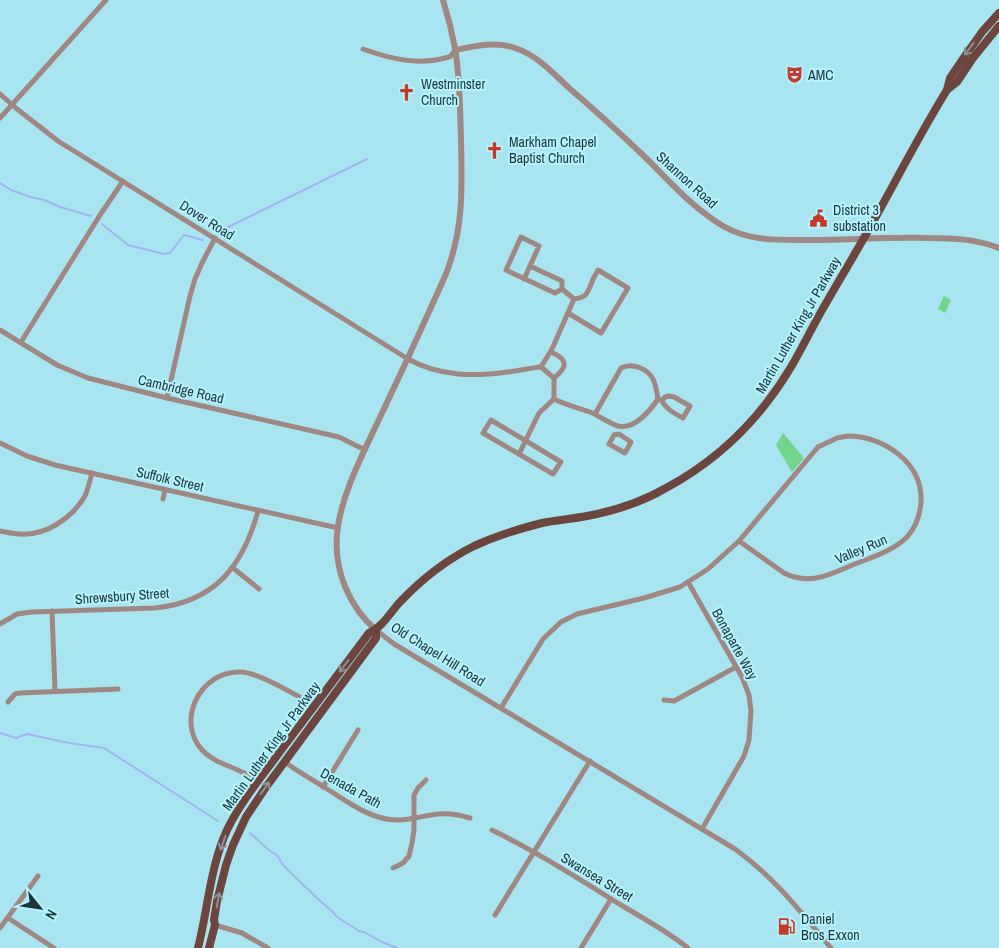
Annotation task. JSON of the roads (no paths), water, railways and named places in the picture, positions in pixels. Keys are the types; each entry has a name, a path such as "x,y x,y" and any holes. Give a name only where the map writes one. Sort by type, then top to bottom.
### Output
{"main road":[{"name":"Martin Luther King Jr Parkway","path":"198,948 207,901 221,847 239,809 369,633 376,630 400,602 445,562 493,538 544,523 605,512 634,503 665,489 715,456 754,419 790,368 947,90 950,78 982,32 999,13"},
{"name":"Martin Luther King Jr Parkway","path":"947,90 957,82 999,26"},
{"name":"Martin Luther King Jr Parkway","path":"209,948 215,925 222,878 233,845 251,810 260,795 376,638 376,630"}],"street":[{"path":"0,118 106,0"},
{"name":"Old Chapel Hill Road","path":"443,0 456,50 459,87 462,171 460,226 452,260 365,450 339,518 338,559 345,587 366,622 394,644 735,849 764,872 792,900 831,948"},
{"name":"Shannon Road","path":"456,50 482,45 501,44 514,47 532,56 619,132 688,200 707,216 729,229 744,235 772,240 952,238 977,241 999,248"},
{"path":"363,49 396,60 420,62 451,56 456,50"},
{"name":"Dover Road","path":"0,94 58,140 408,359 429,369 458,375 498,374 542,367"},
{"path":"21,342 123,181"},
{"path":"524,279 539,246 521,237 506,270 524,279 555,293 562,289"},
{"path":"167,398 195,279 215,238"},
{"path":"530,266 562,281 562,289"},
{"path":"568,313 601,332 628,288 598,270 592,279 586,295 574,299"},
{"path":"562,289 574,299"},
{"path":"519,454 539,413 554,399 554,378 542,367 551,352 574,299"},
{"name":"Cambridge Road","path":"0,330 57,365 74,373 167,398 339,437 365,450"},
{"path":"551,352 563,358 564,362 560,373 554,378"},
{"path":"554,399 595,414 620,426 629,426 640,419 653,406 660,400 665,397 674,397 690,406 683,418 667,409 660,400 649,374 639,368 628,365 621,368 595,414"},
{"path":"491,420 561,462 553,474 519,454 484,433 491,420"},
{"path":"619,434 620,426"},
{"name":"Valley Run","path":"501,708 543,639 560,622 577,614 668,591 688,582 712,566 739,541 818,447 837,438 848,436 858,436 880,442 907,461 919,482 921,491 920,512 917,522 907,536 893,548 826,576 810,579 792,577 739,541"},
{"name":"Suffolk Street","path":"0,443 16,452 38,460 338,528"},
{"path":"0,531 21,534 37,533 62,521 84,497 92,473"},
{"path":"163,499 165,490"},
{"name":"Shrewsbury Street","path":"0,624 17,614 32,612 155,608 195,598 218,582 233,568 247,544 258,511"},
{"path":"233,568 259,589"},
{"name":"Bonaparte Way","path":"688,582 746,685 752,717 746,751 702,828"},
{"path":"52,611 55,691"},
{"path":"664,700 674,701 736,667"},
{"path":"259,781 243,772 219,763 199,746 192,732 191,717 194,702 202,690 214,678 229,673 243,672 258,676 314,706"},
{"path":"8,702 15,694 20,693 118,689"},
{"path":"323,787 358,730"},
{"path":"495,915 590,761"},
{"name":"Denada Path","path":"284,762 323,787 373,815 394,820 414,819 441,814 470,818"},
{"path":"393,868 404,863 409,856 414,819 414,795 426,780"},
{"name":"Swansea Street","path":"492,830 534,852 611,898 665,931 688,948"},
{"path":"0,928 38,876"},
{"path":"581,948 611,898"},
{"path":"8,918 54,948"},
{"path":"215,925 242,933 268,948"}],"waterway":[{"path":"218,232 367,159"},
{"path":"0,183 11,190 30,197 91,216"},
{"path":"102,224 128,245 164,254 170,253 184,235 203,240"},
{"path":"0,733 16,738 27,734 104,748 218,821"},
{"path":"250,833 277,855 283,865 337,917 359,931 397,948"}],"place":[{"name":"AMC","path":"794,75"},
{"name":"Westminster Church","path":"407,92"},
{"name":"Markham Chapel Baptist Church","path":"495,150"},
{"name":"District 3 substation","path":"819,218"},
{"name":"Daniel Bros Exxon","path":"787,927"}]}
